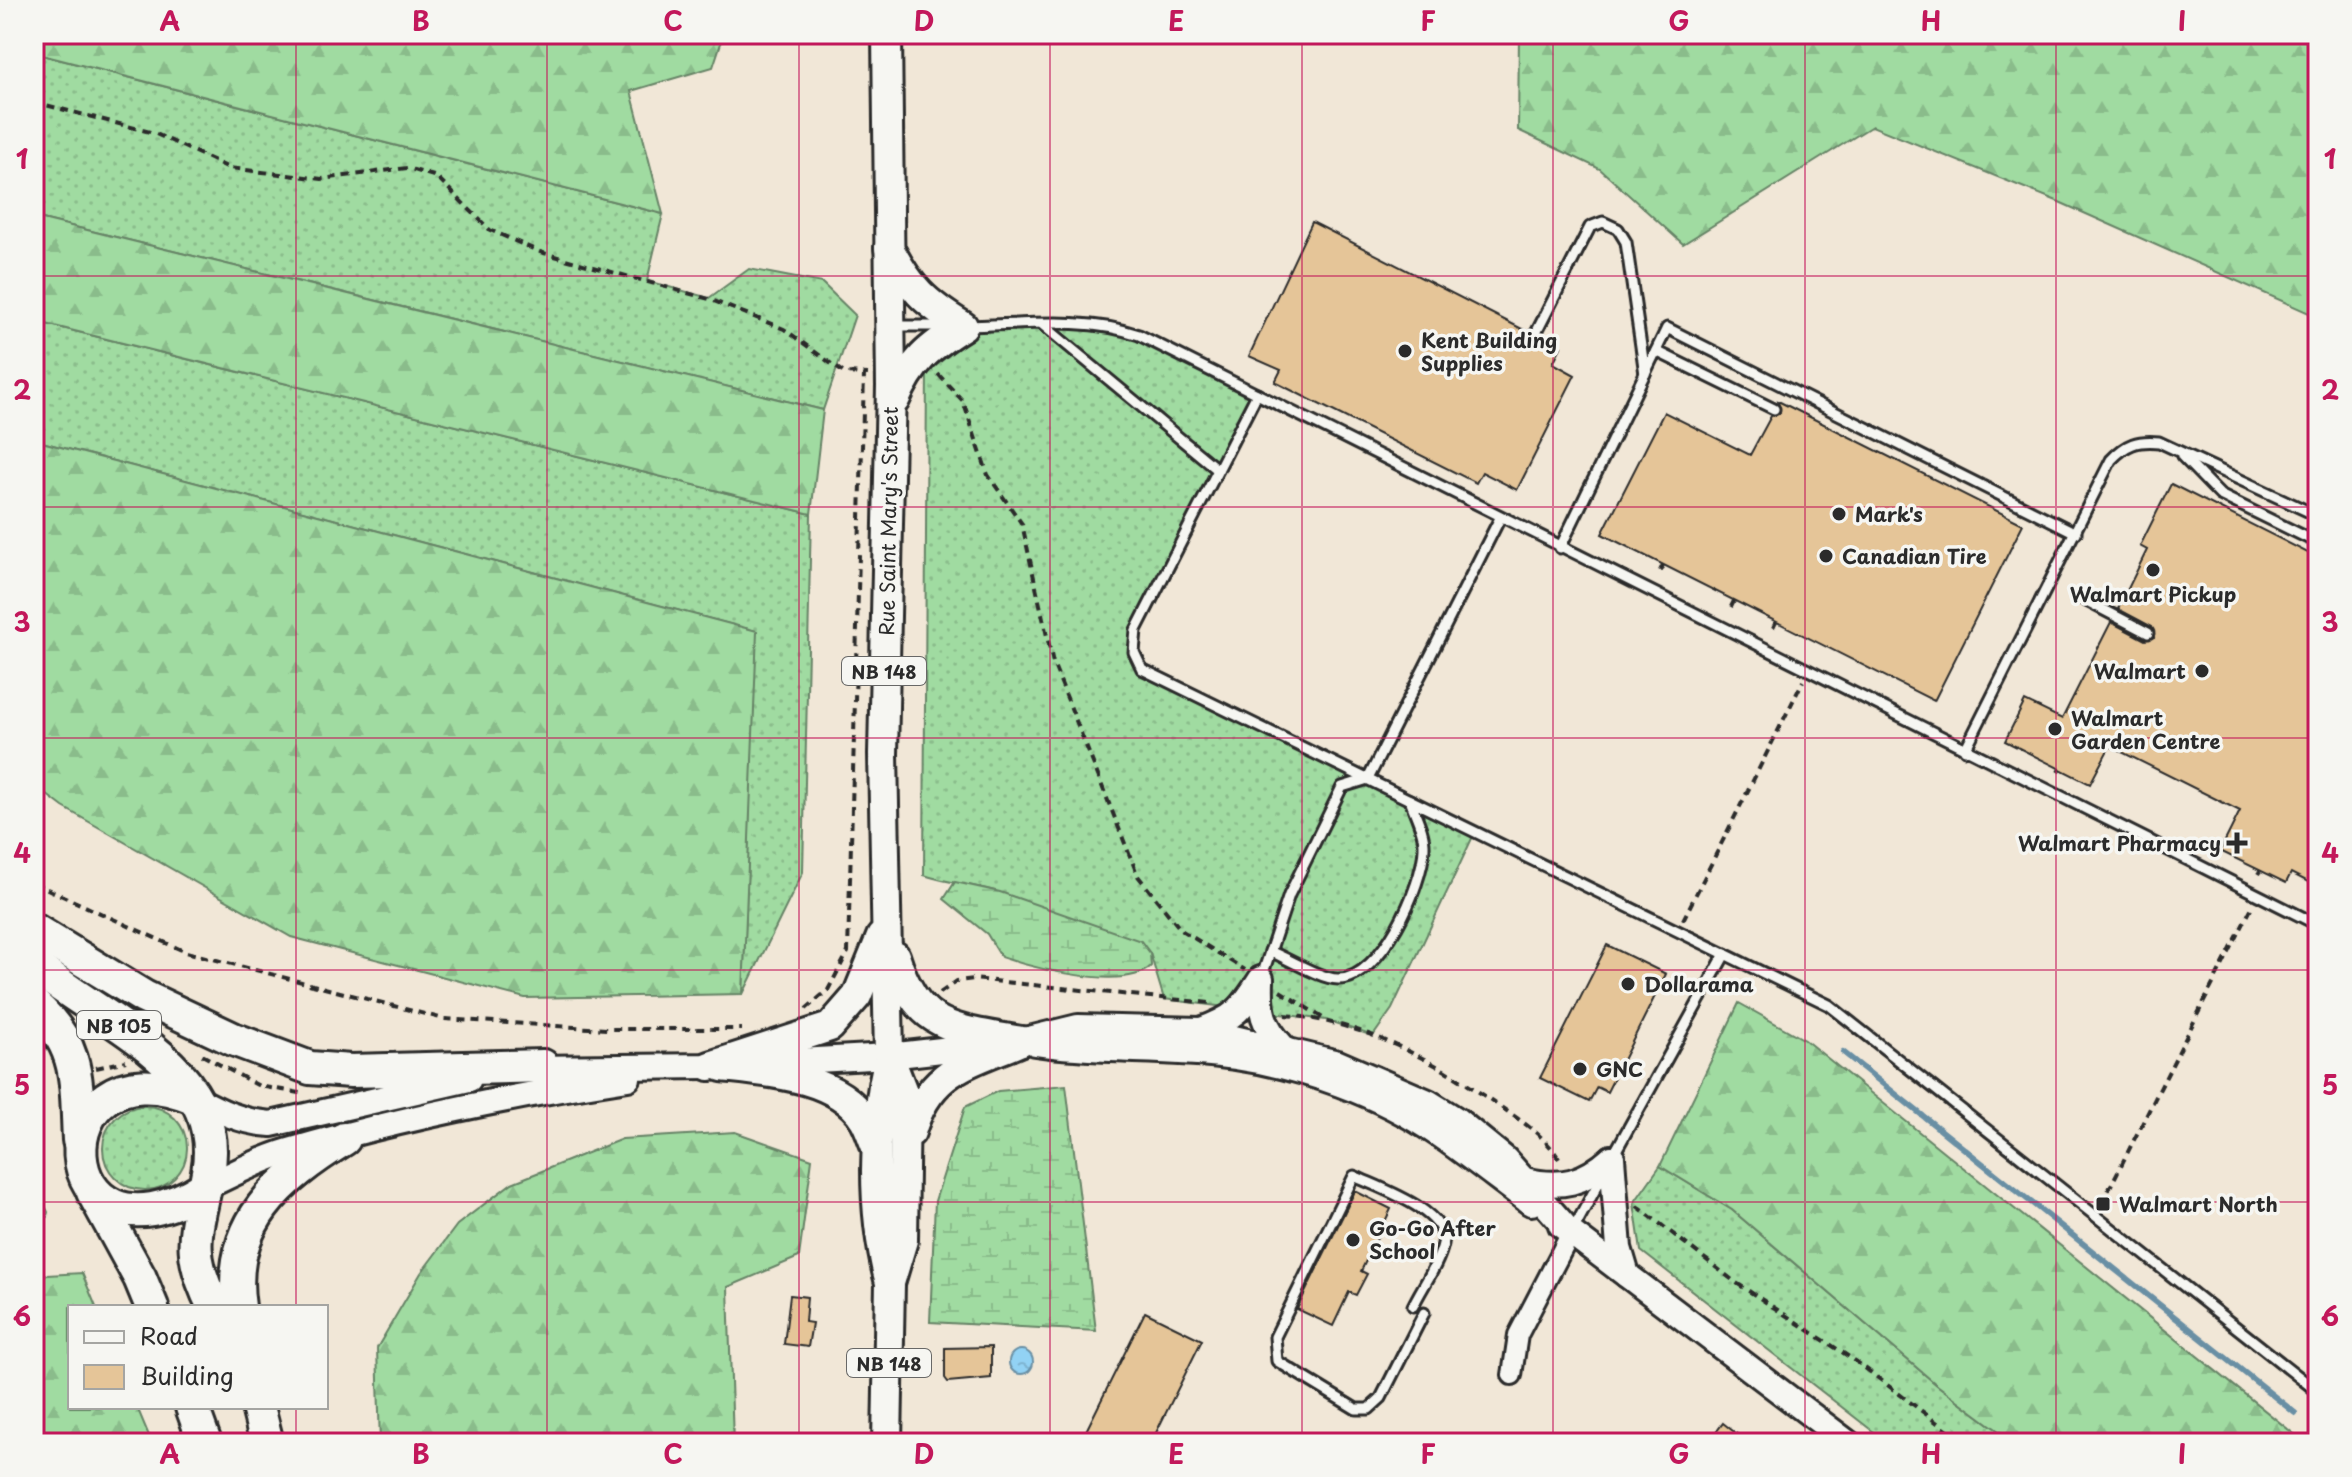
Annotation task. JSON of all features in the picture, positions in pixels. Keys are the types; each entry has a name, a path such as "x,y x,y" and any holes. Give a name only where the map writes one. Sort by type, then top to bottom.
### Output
{"highway":[{"path":"34,930 144,997 233,1039 310,1068 351,1071 421,1066 543,1066"},
{"name":"NB 105","path":"34,965 166,1060 193,1097"},
{"name":"NB 105","path":"34,1005 55,1024 70,1048 76,1072 79,1142"},
{"path":"151,1305 108,1215 87,1183 80,1163 79,1142 85,1122 97,1106 113,1093 136,1086 156,1085 193,1097 209,1131 211,1149 194,1226 194,1245 196,1263 213,1305"},
{"path":"239,1305 239,1262 252,1220 275,1188 344,1139"},
{"path":"87,1183 116,1207 139,1212 171,1207 205,1187"},
{"path":"193,1409 205,1443"},
{"path":"258,1409 267,1443"}],"main road":[{"name":"Rue Saint Mary's Street","path":"887,34 889,416 883,754 889,1056 879,1096 891,1153 878,1239 890,1283 887,1443"},
{"path":"888,247 907,282 929,305 963,326 889,369"},
{"path":"885,925 905,988 926,1015 961,1030 1083,1050 1172,1050 1237,1057 1339,1084 1436,1132 1848,1443"},
{"path":"205,1187 287,1152 463,1105 710,1066 830,1027 857,996 885,925"},
{"path":"1201,1030 1227,1021 1243,1008 1261,979"},
{"path":"1261,979 1260,1012 1267,1030 1283,1047"},
{"path":"193,1097 224,1114 249,1122 271,1124 402,1093 543,1066 710,1066 889,1056 1021,1041 1078,1027 1201,1030 1283,1047 1338,1063 1428,1102 1481,1139 1524,1180 1571,1233"},
{"path":"710,1066 786,1074 830,1089 863,1117 891,1153 928,1091 946,1073 1021,1041"},
{"path":"1524,1180 1571,1184 1592,1176 1612,1158"},
{"path":"1612,1158 1619,1248 1627,1275"}],"street":[{"path":"1512,1375 1518,1335 1571,1233"}],"lane":[{"path":"1535,335 1590,227 1603,222 1618,229 1626,242 1645,374"},
{"path":"1043,325 1218,470"},
{"path":"888,326 1112,326 1257,394 2318,925"},
{"path":"1560,548 1667,328 2076,533"},
{"path":"1656,351 1774,409"},
{"path":"1257,394 1136,630 1134,652 1142,669 1829,1005 2318,1392"},
{"path":"1965,750 2111,460 2122,448 2140,440 2159,442 2318,516"},
{"path":"2177,451 2220,495 2318,543"},
{"path":"1261,979 1289,895 1342,787 1368,779 1500,518"},
{"path":"2083,599 2148,633"},
{"path":"1270,951 1336,980 1359,976 1387,944 1422,876 1425,843 1410,800"},
{"path":"1571,1233 1725,954"},
{"path":"1413,1306 1443,1247 1441,1226 1431,1214 1354,1176 1275,1337 1277,1361 1283,1368 1356,1409 1369,1409 1381,1398 1424,1313"}],"path":[{"path":"34,102 154,133 229,168 322,179 407,168 437,177 490,230 540,252 709,299 784,329 844,373 927,362 963,401 988,475 1022,524 1053,663 1138,876 1181,930 1326,1020"},
{"path":"799,1015 828,990 848,952 889,369"},
{"path":"1773,628 1776,622"},
{"path":"1678,931 1808,672"},
{"path":"34,883 186,952 444,1019 606,1029 754,1029"},
{"path":"2096,1216 2258,895"},
{"path":"89,1069 130,1060"},
{"path":"1616,1189 1735,1282 1857,1362 1964,1443"}],"green space":[{"path":"34,34 724,34 713,67 631,91 663,214 34,53"},
{"path":"1519,34 2318,34 2318,317 2057,201 1872,126 1683,244 1600,169 1518,130"},
{"path":"34,53 663,214 647,281 709,298 749,269 822,283 855,315 823,410 34,217"},
{"path":"34,217 823,410 811,514 34,321"},
{"path":"34,321 811,514 803,872 743,994 756,631 34,440"},
{"path":"963,326 1112,326 1257,394 1136,630 1134,652 1143,670 1475,832 1392,1009 1373,1036 1326,1020 1164,999 1150,953 1001,893 924,875 927,362"},
{"path":"34,440 757,631 743,994 525,998 291,937 63,807 34,785"},
{"path":"955,882 1000,892 1141,941 1150,953 1151,966 1139,974 1101,977 1056,972 1001,957 987,934 944,899"},
{"path":"1739,1003 1805,1040 2299,1438 2296,1443 2015,1443 1937,1385 1732,1210 1660,1166"},
{"path":"1066,1085 1096,1331 930,1322 935,1201 965,1107 998,1091"},
{"path":"145,1106 161,1109 175,1118 184,1132 187,1148 184,1164 175,1178 161,1187 145,1190 129,1187 115,1178 106,1164 103,1148 106,1132 115,1118 129,1109"},
{"path":"735,1132 812,1159 799,1257 728,1287 733,1443 380,1443 377,1348 421,1273 457,1225 512,1183 622,1139"},
{"path":"1660,1166 1732,1210 1937,1385 2015,1443 1888,1443 1641,1251 1634,1203"},
{"path":"34,1184 48,1212 43,1231 34,1231"},
{"path":"82,1273 95,1305 68,1305 68,1409 138,1409 152,1443 34,1443 34,1284 47,1275"}],"water":[{"path":"1021,1350 1032,1357 1033,1362 1026,1373 1021,1374 1010,1367 1009,1362 1016,1351"}],"building":[{"name":"Kent Building Supplies","path":"1312,222 1528,332 1532,342 1542,338 1561,347 1553,363 1575,375 1517,490 1482,472 1476,483 1275,382 1281,370 1249,356"},
{"name":"Canadian Tire","path":"1778,401 2023,524 1934,701 1602,534 1664,412 1750,455 1771,416 1780,413"},
{"name":"Walmart","path":"2171,484 2318,558 2318,887 2291,873 2286,883 2220,851 2240,811 2110,746 2090,784 2005,741 2025,701 2062,719 2111,622 2145,640 2154,637 2152,627 2118,609 2147,550 2140,546"},
{"path":"1607,945 1666,974 1607,1092 1597,1087 1589,1102 1540,1078"},
{"name":"Go-Go After School","path":"1355,1191 1391,1209 1361,1271 1367,1274 1356,1295 1349,1292 1333,1326 1297,1309"},
{"path":"790,1295 807,1297 805,1322 812,1323 808,1347 784,1344"},
{"path":"1145,1312 1202,1340 1151,1443 1080,1443"},
{"path":"991,1347 991,1378 948,1382 945,1378 945,1348"},
{"path":"1723,1423 1748,1443 1708,1443"}],"waterway":[{"path":"1843,1052 2295,1413"}],"place":[{"name":"Kent Building Supplies","path":"1405,351"},
{"name":"Mark's","path":"1839,514"},
{"name":"Canadian Tire","path":"1826,556"},
{"name":"Walmart Pickup","path":"2153,570"},
{"name":"Walmart","path":"2202,671"},
{"name":"Walmart Garden Centre","path":"2055,729"},
{"name":"Walmart Pharmacy","path":"2237,843"},
{"name":"Dollarama","path":"1628,984"},
{"name":"GNC","path":"1580,1069"},
{"name":"Walmart North","path":"2103,1204"},
{"name":"Go-Go After School","path":"1353,1240"}]}
